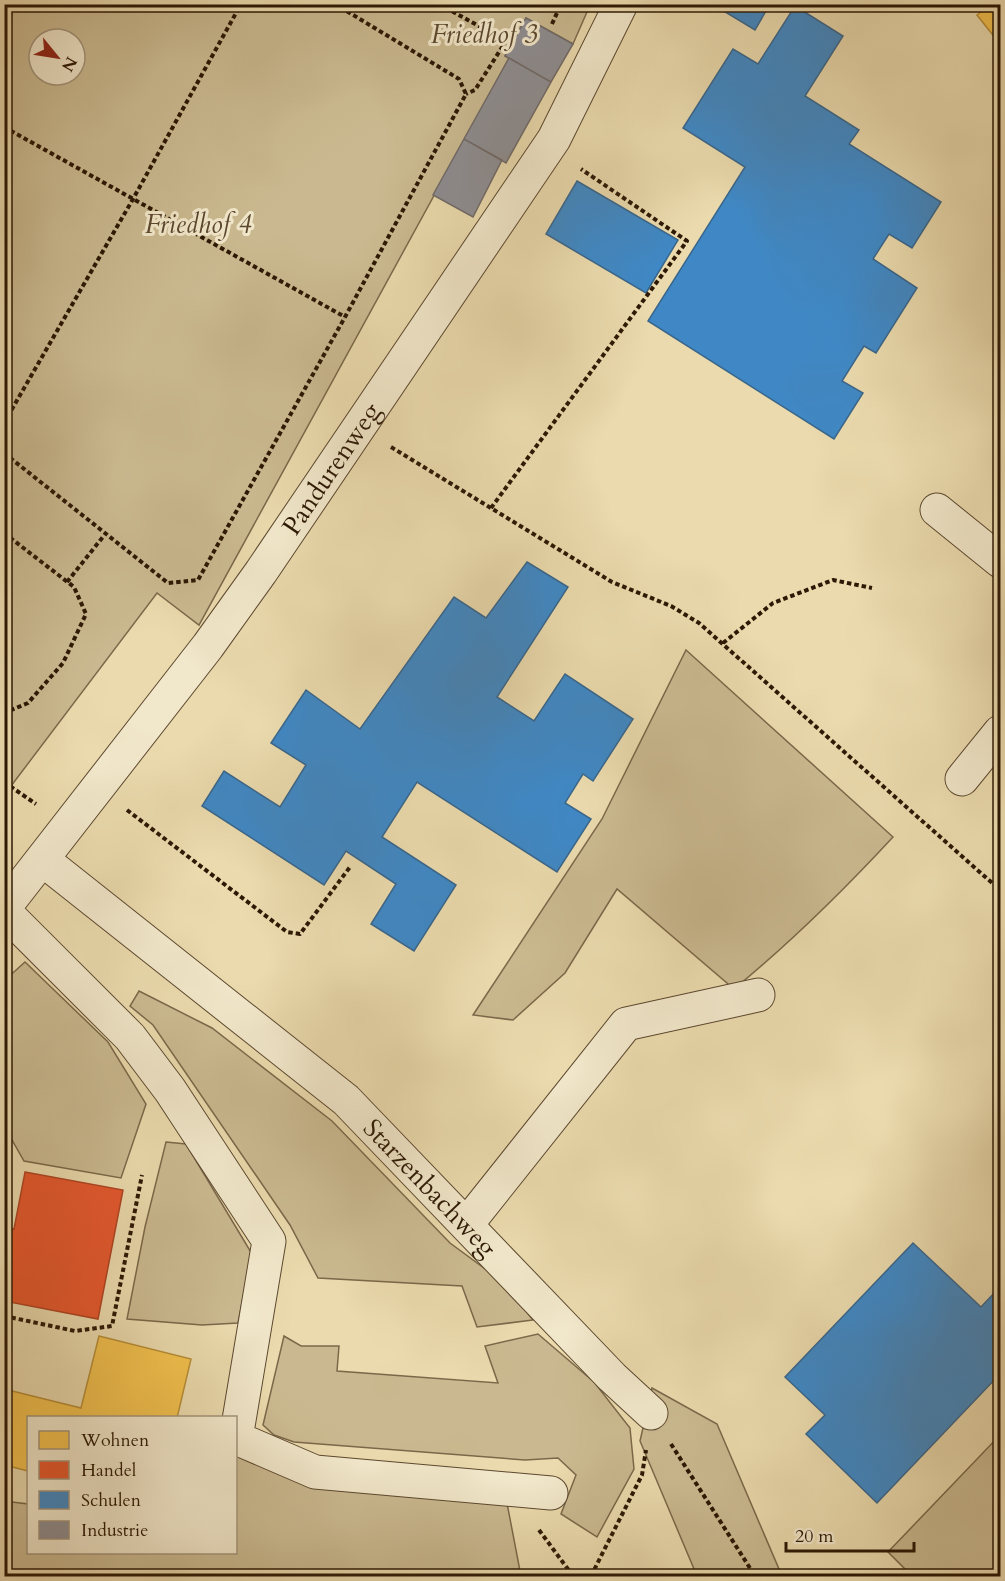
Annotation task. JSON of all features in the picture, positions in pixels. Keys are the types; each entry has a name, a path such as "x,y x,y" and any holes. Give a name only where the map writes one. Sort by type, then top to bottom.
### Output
{"street":[{"name":"Pandurenweg","path":"4,910 208,646 261,572 554,139 621,4"},
{"path":"937,510 1000,561"},
{"path":"963,779 1000,732"},
{"name":"Starzenbachweg","path":"43,860 346,1100 612,1377 651,1413"},
{"path":"4,910 130,1037 170,1090 268,1241 237,1432"},
{"path":"467,1224 626,1024 758,995"},
{"path":"237,1438 315,1472 551,1493"}],"path":[{"path":"4,22 18,4"},
{"path":"4,423 133,199 241,4"},
{"path":"335,4 459,79 466,94"},
{"path":"4,453 168,582 198,580 466,94 475,90 506,41 439,4"},
{"path":"552,24 561,4"},
{"path":"4,127 345,317"},
{"path":"491,508 687,241 578,167 554,139"},
{"path":"359,428 612,582 672,606 699,623 1000,890"},
{"path":"4,533 74,587 86,614 63,663 28,703 4,713"},
{"path":"67,582 106,533"},
{"path":"723,643 772,603 832,580 872,588"},
{"path":"4,782 41,808"},
{"path":"99,787 287,932 300,934 350,867"},
{"path":"4,1316 75,1331 112,1326 142,1175"},
{"path":"591,1576 642,1475 651,1413"},
{"path":"651,1413 755,1576"}],"green space":[{"name":"Friedhof 4","path":"5,5 590,5 573,44 526,18 505,56 509,58 500,75 199,625 157,593 5,794"},
{"path":"686,650 893,837 816,916 734,989 617,889 565,973 513,1020 473,1015 602,819"},
{"path":"25,962 108,1042 146,1104 121,1178 24,1161 8,1133 5,1134 5,980"},
{"path":"139,991 212,1028 332,1121 450,1243 503,1282 533,1320 477,1327 462,1286 318,1278 290,1225 153,1025 130,1006"},
{"path":"166,1142 186,1144 252,1254 238,1323 202,1325 127,1319 145,1227"},
{"path":"538,1334 594,1382 630,1428 634,1469 597,1537 561,1514 576,1475 558,1458 525,1460 294,1442 274,1435 263,1425 284,1336 301,1346 339,1346 337,1371 498,1383 485,1346"},
{"path":"652,1388 717,1424 782,1576 697,1576 640,1441"},
{"path":"1000,1435 1000,1576 910,1576 888,1552"},
{"path":"237,1449 506,1498 521,1576 5,1576 4,1501 27,1504 27,1554 237,1554"}],"building: Wohnen":[{"path":"990,4 1000,4 1000,44 977,15"},
{"path":"99,1336 191,1359 177,1416 27,1416 27,1471 4,1465 4,1389 81,1408"}],"building: Handel":[{"path":"25,1172 123,1190 98,1319 4,1301 4,1227 14,1229"}],"building: Schulen":[{"path":"712,4 770,4 755,30"},
{"path":"795,6 843,36 805,96 859,130 849,144 941,202 912,248 889,234 873,259 917,288 876,353 864,346 842,381 863,393 834,439 648,321 745,167 683,128 733,49 758,64"},
{"path":"577,181 678,240 646,293 546,234"},
{"path":"527,562 568,587 497,697 534,721 565,674 633,719 593,781 583,774 565,803 591,819 557,872 417,782 382,837 456,885 414,951 371,924 396,884 346,851 324,885 202,806 224,771 280,807 306,765 271,743 306,690 360,729 454,597 486,618"},
{"path":"913,1243 981,1307 1000,1287 1000,1374 877,1503 806,1434 825,1415 785,1377"}],"building: Industrie":[{"path":"526,18 573,44 551,82 505,56"},
{"path":"509,58 551,82 506,163 464,139"},
{"path":"464,139 502,160 473,217 433,195"}],"park label":[{"name":"Friedhof 3","path":"484,34"}]}
